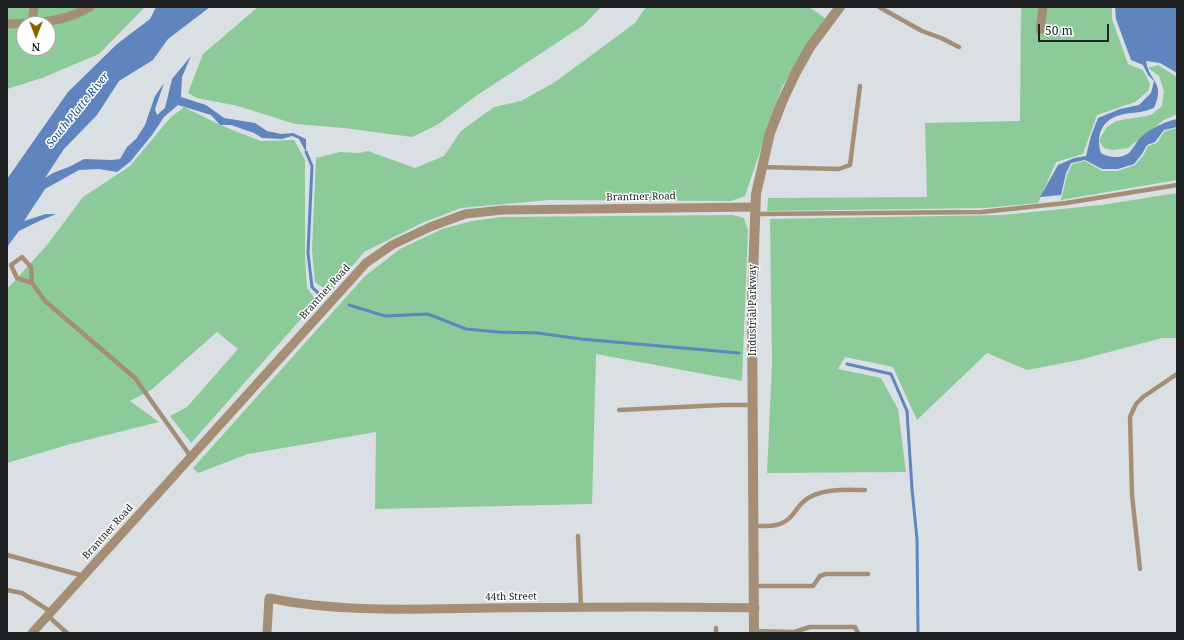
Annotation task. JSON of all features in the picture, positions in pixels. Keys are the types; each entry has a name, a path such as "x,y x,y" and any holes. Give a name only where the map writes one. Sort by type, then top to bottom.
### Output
{"street":[{"path":"56,18 73,15 90,7"},
{"name":"Industrial Parkway","path":"754,632 752,301 755,211 761,167 770,133 795,74 810,47 840,7"},
{"path":"1040,30 1043,7"},
{"name":"Brantner Road","path":"32,633 366,263 392,245 430,227 466,214 502,210 755,211"},
{"name":"44th Street","path":"267,633 268,598 285,601 381,609 645,606 755,608"}],"lane":[{"path":"880,7 922,31 959,47"},
{"path":"761,167 840,169 850,165 860,86"},
{"path":"755,211 982,212 1066,203 1177,185"},
{"path":"32,283 17,278 11,265 22,257 31,267 32,283 45,301 135,378 191,457"},
{"path":"1140,569 1132,495 1130,418 1136,404 1143,397 1177,374"},
{"path":"619,410 723,404 753,405"},
{"path":"753,526 777,526 789,519 799,506 809,497 830,490 865,490"},
{"path":"578,536 580,607"},
{"path":"7,554 84,576"},
{"path":"754,586 813,586 820,576 826,574 868,574"},
{"path":"7,590 22,593 49,614 67,633"},
{"path":"754,632 799,632 810,627 855,627 858,633"}],"green space":[{"path":"7,7 145,7 99,54 42,78 7,89"},
{"path":"258,7 601,7 584,25 476,96 437,125 412,137 344,128 295,124 238,106 197,98 188,93 203,54"},
{"path":"646,7 809,7 825,18 782,87 745,196 731,201 549,200 461,208 422,223 364,252 330,293 315,282 312,250 316,158 340,152 359,153 368,151 415,168 444,156 461,131 494,107 521,101 555,82 635,23"},
{"path":"1021,7 1112,7 1112,19 1128,64 1143,70 1150,84 1148,91 1135,102 1097,115 1083,154 1056,162 1038,203 985,208 767,211 768,198 927,197 925,123 1020,121"},
{"path":"1158,65 1177,77 1177,114 1164,120 1128,148 1113,150 1104,148 1099,141 1106,128 1116,121 1151,115 1162,106 1164,91 1159,76 1148,68"},
{"path":"184,107 220,125 261,141 294,140 305,160 305,258 307,288 317,301 191,443 170,416 187,407 238,349 217,332 151,390 130,401 159,422 67,445 7,463 7,289 47,245 83,197 130,166 170,118"},
{"path":"1177,128 1177,180 1061,200 1067,175 1072,164 1085,161 1102,171 1118,171 1135,165 1143,156 1148,146 1157,143 1165,131"},
{"path":"1177,193 1177,338 1162,338 1079,360 1027,370 987,353 917,420 893,367 845,357 838,369 881,378 898,409 906,472 767,473 772,363 770,219 1003,215 1101,205"},
{"path":"733,215 744,218 748,231 742,381 596,354 592,504 375,509 376,432 248,454 198,473 193,468 365,276 400,249 442,229 472,221 501,217"}],"water":[{"name":"South Platte River","path":"156,7 210,7 168,39 153,60 119,81 97,115 64,149 45,178 84,159 120,159 127,147 136,139 145,125 155,96 164,83 155,109 157,115 165,108 172,79 191,56 182,77 181,97 206,105 224,118 255,123 267,131 281,134 293,133 306,139 306,152 299,139 292,136 282,139 262,138 254,133 231,125 220,125 211,115 178,105 164,117 152,135 130,162 117,172 99,169 79,170 45,189 24,221 46,214 56,214 19,231 7,247 7,179 68,92 117,44 150,19"},
{"path":"1115,7 1177,7 1177,73 1160,63 1146,61 1150,74 1158,87 1157,99 1154,108 1142,112 1117,116 1106,123 1102,128 1099,139 1101,153 1112,157 1124,156 1130,152 1141,137 1153,128 1177,119 1177,127 1164,130 1155,142 1147,145 1134,164 1118,169 1102,169 1085,160 1071,163 1066,173 1061,195 1040,197 1058,165 1074,158 1086,156 1091,136 1098,118 1120,109 1139,105 1151,93 1154,81 1148,75 1143,65 1131,60 1116,19"}],"waterway":[{"path":"306,152 312,166 308,253 312,287 322,297"},
{"path":"349,305 385,316 428,314 466,329 498,332 538,333 581,339 739,353"},
{"path":"847,364 891,374 907,411 917,539 918,633"}]}
